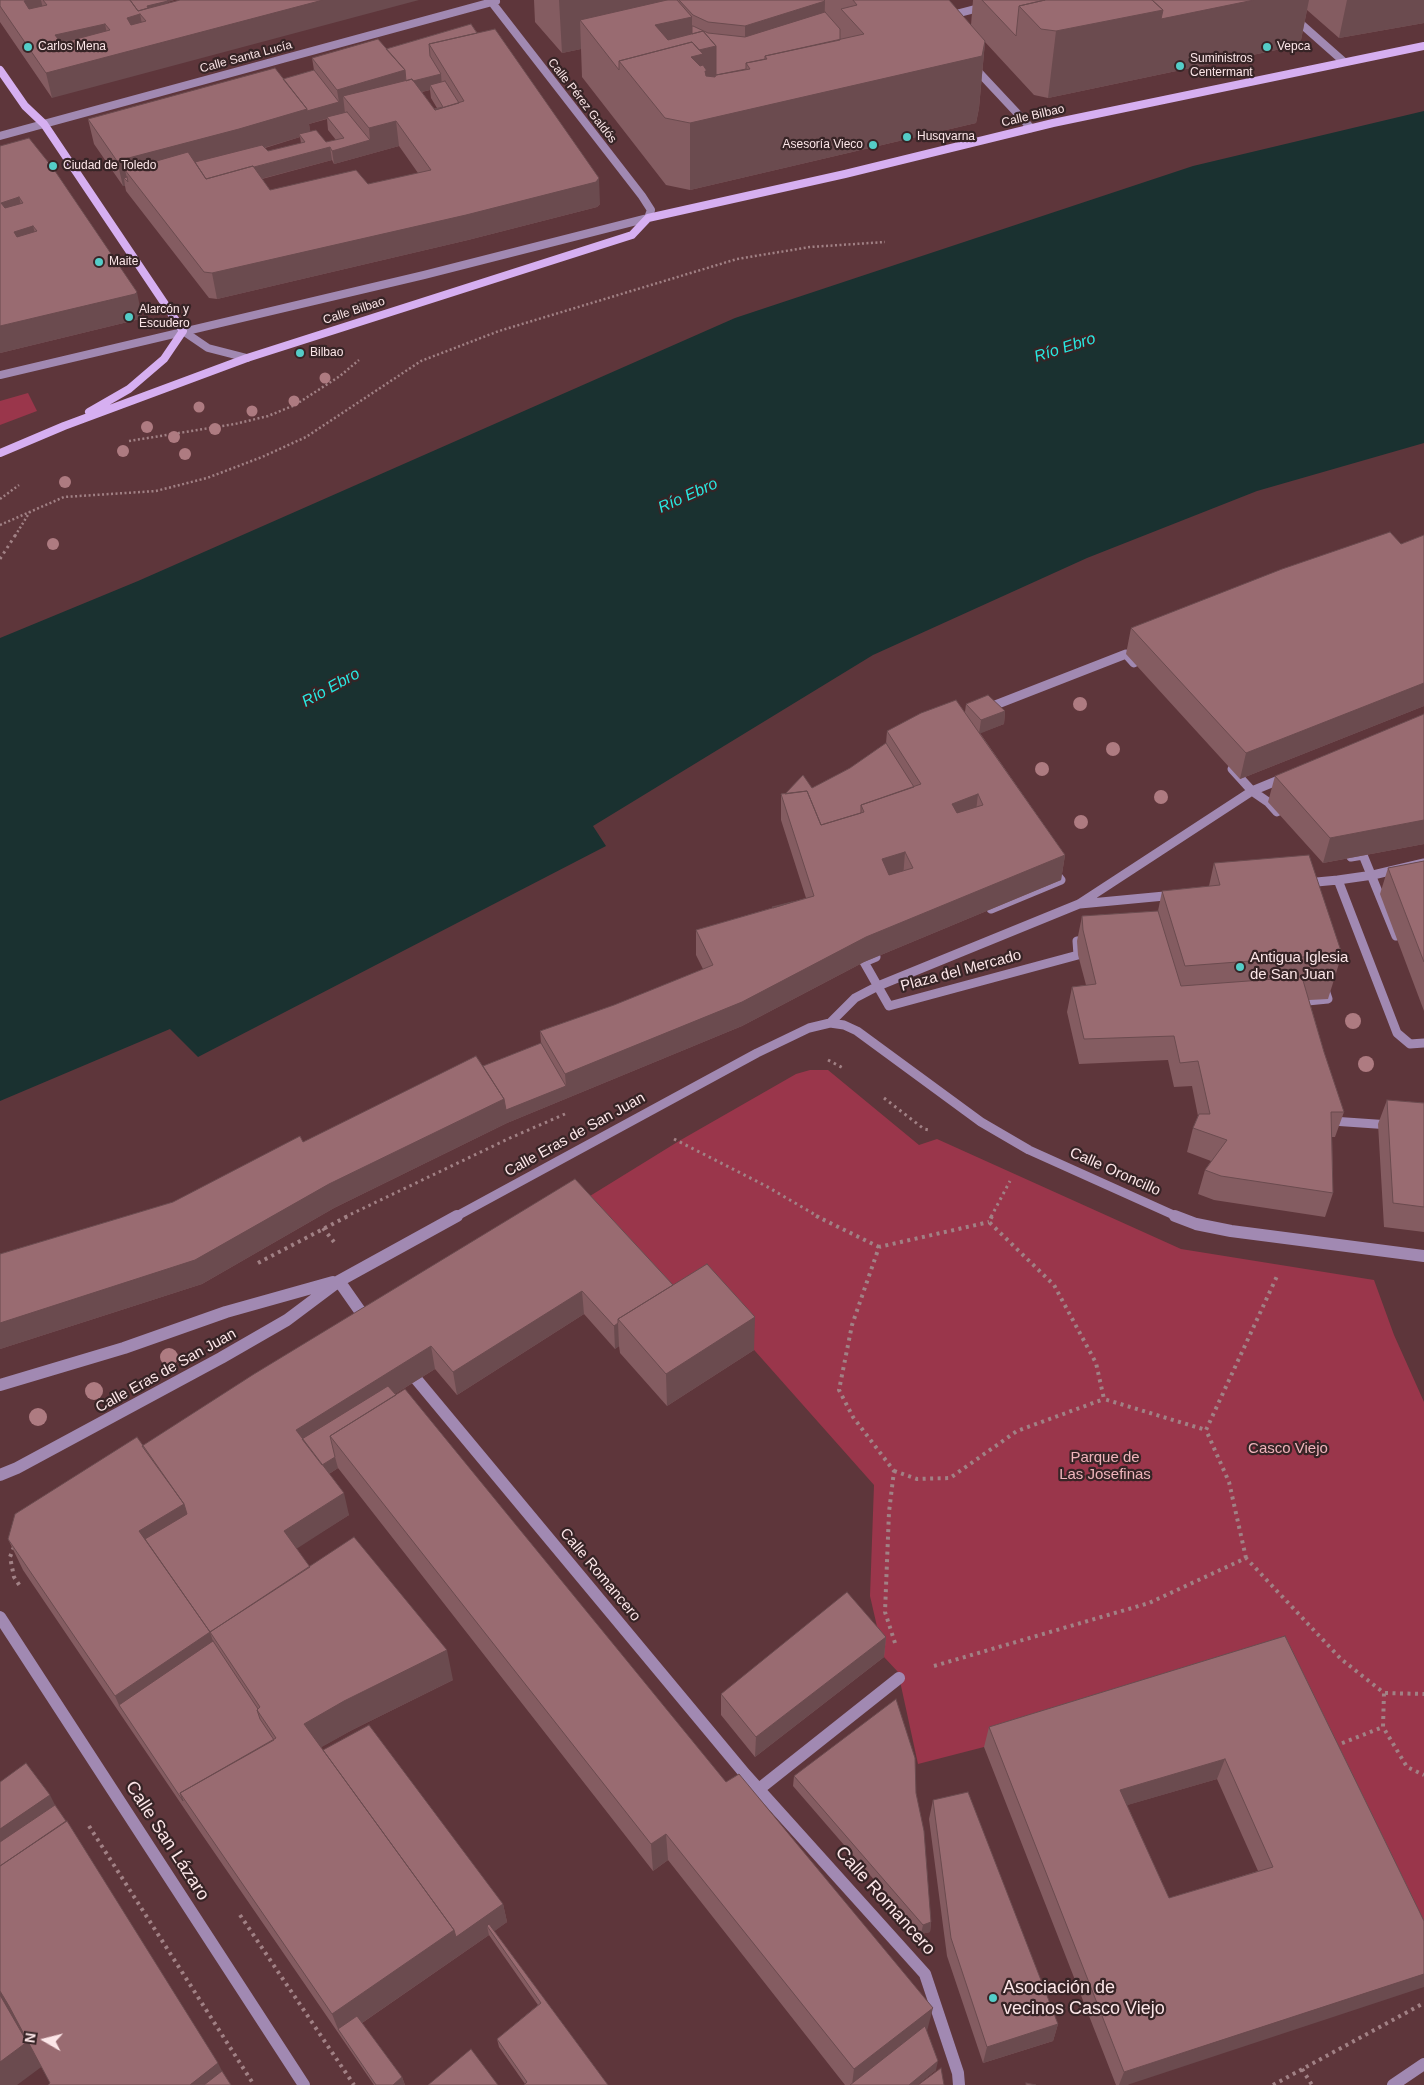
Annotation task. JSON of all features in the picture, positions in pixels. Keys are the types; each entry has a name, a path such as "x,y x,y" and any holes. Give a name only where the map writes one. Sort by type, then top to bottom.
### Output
{"main road":[{"name":"Calle Bilbao","path":"0,453 64,426 247,358 632,235 648,218 836,176 1031,128 1424,46"},
{"path":"0,70 25,106 44,124 183,331"},
{"name":"Calle Bilbao","path":"64,426 129,389 164,359 183,331"}],"street":[{"path":"944,17 1010,0"},
{"path":"1274,0 1343,62"},
{"name":"Calle Santa Lucía","path":"0,136 493,1"},
{"name":"Calle Pérez Galdós","path":"493,1 642,196 650,210 648,218"},
{"path":"970,63 1031,128"},
{"name":"Calle Bilbao","path":"0,375 424,275 648,218"},
{"path":"183,331 208,348 247,358"},
{"path":"972,714 1126,654 1140,669"},
{"path":"1227,764 1252,791 1268,802 1281,816"},
{"path":"830,1023 855,998 878,986 1079,904 1252,791 1296,773"},
{"path":"1339,860 1363,855 1373,875 1399,944"},
{"path":"1300,884 1373,875 1424,863"},
{"path":"984,912 1061,880 1049,864"},
{"path":"1338,880 1397,1033 1410,1044 1424,1044"},
{"path":"1079,904 1184,894"},
{"name":"Plaza del Mercado","path":"887,953 864,962 890,1006 1078,955 1077,941 1096,940"},
{"path":"1298,1012 1295,1002 1328,999 1322,981"},
{"name":"Calle Oroncillo","path":"830,1023 857,1031 981,1122 1029,1150 1175,1216 1196,1224 1231,1231 1424,1256"},
{"name":"Calle Eras de San Juan","path":"0,1475 17,1468 222,1358 286,1320 338,1281 757,1053 810,1028 830,1023"},
{"path":"1327,1107 1332,1121 1402,1126"},
{"path":"338,1281 372,1328"},
{"name":"Calle Eras de San Juan","path":"0,1386 124,1348 226,1312 338,1281"},
{"name":"Calle Romancero","path":"417,1380 745,1774 925,1974 958,2073 959,2085"},
{"name":"Calle San Lázaro","path":"0,1617 304,2085"},
{"path":"759,1789 902,1676"},
{"path":"1394,2085 1424,2064"}],"path":[{"path":"0,525 64,497 156,491 207,478 262,457 306,437 421,362 499,331 737,259 810,247 885,242"},
{"path":"127,441 235,424 268,416 295,406 340,376 365,354"},
{"path":"0,559 31,510"},
{"path":"827,1059 848,1070"},
{"path":"877,1093 924,1129"},
{"path":"679,1141 766,1186 802,1209 879,1247 989,1222"},
{"path":"989,1222 1013,1174"},
{"path":"989,1222 1054,1285 1096,1363 1104,1399"},
{"path":"255,1264 323,1228"},
{"path":"879,1247 852,1326 839,1390 852,1417 894,1471 917,1479 950,1478 1017,1431 1104,1399 1206,1430"},
{"path":"1283,1265 1206,1430 1229,1482 1246,1558 1342,1659 1384,1693 1424,1694"},
{"path":"894,1471 889,1512 885,1612 902,1676 1149,1604 1246,1558"},
{"path":"14,1577 10,1557 16,1542"},
{"path":"1384,1693 1383,1727 1407,1767 1424,1775"},
{"path":"1332,1748 1383,1727"},
{"path":"85,1819 254,2085"},
{"path":"1273,2085 1424,2003"},
{"path":"1302,2069 1312,2085"}],"green space":[{"path":"28,393 37,411 0,425 0,401"},
{"name":"Parque de Las Josefinas","path":"810,1070 828,1070 919,1145 937,1139 1181,1249 1374,1280 1394,1335 1424,1402 1424,1961 1323,1751 984,1747 918,1764 898,1672 884,1657 870,1596 874,1485 708,1298 679,1315 577,1204 679,1141 796,1074"}],"water":[{"name":"Río Ebro","path":"1424,111 1424,443 1257,491 1087,558 873,655 593,826 606,846 198,1057 170,1029 0,1101 0,638 138,581 735,318 1193,166"}],"building":[{"path":"0,0 28,0 24,1 29,9 47,5 43,0 130,0 138,11 180,0 323,0 46,73 0,6","holes":["140,14 146,21 131,25 127,18","105,24 110,30 61,43 55,35"]},
{"path":"130,0 168,1 147,6 148,8 138,11"},
{"path":"667,0 677,0 692,17 655,25 668,40 703,31 716,46 699,50 692,42 619,61 619,70 580,20"},
{"path":"679,0 825,1 745,26 708,22 693,15"},
{"path":"853,0 949,0 985,41 982,56 690,123 665,118 619,61 692,42 703,54 691,57 700,66 703,65 707,71 705,71 706,76 715,77 716,75 750,69 746,63 767,59 765,56 864,34 841,9 857,5"},
{"path":"982,0 1045,0 1019,6 1016,36"},
{"path":"1045,0 1152,0 1163,10 1056,31 1041,29 1019,6"},
{"path":"1152,0 1254,0 1161,19 1163,10"},
{"path":"825,12 840,29 840,40 765,56 765,59 746,63 746,69 716,75 716,46 703,31 692,34 693,26 708,33 745,37"},
{"path":"471,24 477,33 429,44 430,56 441,74 406,81 405,70 386,49"},
{"path":"495,29 599,178 596,182 466,215 212,273 204,272 125,170 188,152 206,179 253,166 270,190 356,170 368,184 431,170 396,121 369,128 343,96 412,79 435,110 464,101 429,44"},
{"path":"378,39 405,70 337,90 312,58"},
{"path":"275,68 307,109 117,161 88,119"},
{"path":"314,70 339,102 307,111 283,79"},
{"path":"445,81 459,103 435,110 443,107 430,85"},
{"path":"347,112 370,140 332,151 330,147 206,179 195,162 262,145 268,151 305,142 299,134 316,130 326,142 344,138 327,117"},
{"path":"29,138 53,168 137,292 135,294 0,326 0,146","holes":["19,197 23,203 5,208 1,203","33,226 37,231 17,237 14,232"]},
{"path":"1390,532 1401,544 1424,535 1424,683 1246,753 1131,628 1282,569"},
{"path":"988,695 1005,711 981,720 966,704"},
{"path":"956,700 1065,855 866,937 742,1002 565,1074 540,1031 614,1005 713,965 696,930 814,896 781,794 807,791 821,825 864,812 861,805 921,784 887,731 921,713","holes":["978,794 983,805 957,813 952,804","905,852 913,868 889,875 882,859"]},
{"path":"1424,714 1424,820 1330,838 1275,776"},
{"path":"886,743 914,787 861,805 861,813 821,825 807,791 785,794 803,775 812,788 850,768"},
{"path":"1309,855 1342,954 1185,966 1162,891 1220,885 1214,863"},
{"path":"1424,861 1424,962 1388,868"},
{"path":"1158,911 1181,986 1302,977 1344,1112 1331,1112 1333,1193 1221,1176 1205,1170 1227,1140 1193,1128 1199,1114 1210,1114 1198,1061 1180,1063 1174,1036 1084,1039 1072,987 1096,984 1083,930 1082,916"},
{"path":"541,1043 566,1086 506,1110 504,1099 483,1066"},
{"path":"476,1056 504,1099 329,1184 195,1260 0,1323 0,1254 173,1202 300,1136 303,1142"},
{"path":"1387,1100 1424,1103 1424,1207 1393,1203"},
{"path":"575,1179 673,1285 618,1319 618,1323 614,1326 582,1291 453,1372 431,1346 296,1430 344,1493 284,1531 310,1567 210,1632 145,1539 187,1514 184,1504 142,1446 254,1374"},
{"path":"707,1264 755,1317 666,1374 618,1319"},
{"path":"388,1386 396,1395 330,1436 335,1457 322,1465 302,1439"},
{"path":"405,1389 726,1782 739,1774 933,2008 854,2069 666,1834 651,1844 330,1436"},
{"path":"137,1437 184,1504 139,1531 210,1632 115,1696 8,1539 15,1514"},
{"path":"354,1537 447,1650 344,1701 304,1724 454,1930 332,2014 180,1793 276,1738 257,1710 260,1707 210,1632"},
{"path":"847,1592 886,1637 756,1737 721,1694"},
{"path":"1285,1636 1424,1921 1424,1974 1124,2072 989,1727","holes":["1225,1759 1273,1867 1169,1898 1120,1790"]},
{"path":"213,1641 258,1709 260,1719 274,1740 180,1793 183,1801 119,1705"},
{"path":"896,1699 915,1758 916,1793 924,1831 931,1922 923,1925 794,1776"},
{"path":"369,1725 503,1904 456,1937 454,1930 323,1750"},
{"path":"26,1763 50,1795 0,1829 0,1782"},
{"path":"968,1792 1058,2024 987,2047 951,1938 933,1800"},
{"path":"55,1805 66,1821 0,1866 0,1842"},
{"path":"67,1821 218,2063 190,2085 48,2085 50,2083 0,1991 0,1866"},
{"path":"489,1924 608,2085 524,2085 527,2082 497,2039 541,2003 487,1926"},
{"path":"0,1995 27,2042 0,2062"},
{"path":"357,2016 402,2077 393,2085 376,2085 338,2029"},
{"path":"925,2026 938,2061 909,2085 850,2085"},
{"path":"471,2049 498,2085 428,2085"},
{"path":"941,2068 944,2085 918,2085"},
{"path":"222,2071 231,2085 204,2085"}],"place":[{"name":"Carlos Mena","path":"28,47"},
{"name":"Vepca","path":"1267,47"},
{"name":"Suministros Centermant","path":"1180,66"},
{"name":"Husqvarna","path":"907,137"},
{"name":"Asesoría Vieco","path":"873,145"},
{"name":"Ciudad de Toledo","path":"53,166"},
{"name":"Maite","path":"99,262"},
{"name":"Alarcón y Escudero","path":"129,317"},
{"name":"Bilbao","path":"300,353"},
{"name":"Antigua Iglesia de San Juan","path":"1240,967"},
{"name":"Asociación de vecinos Casco Viejo","path":"993,1998"}],"park label":[{"name":"Casco Viejo","path":"1288,1449"}]}
